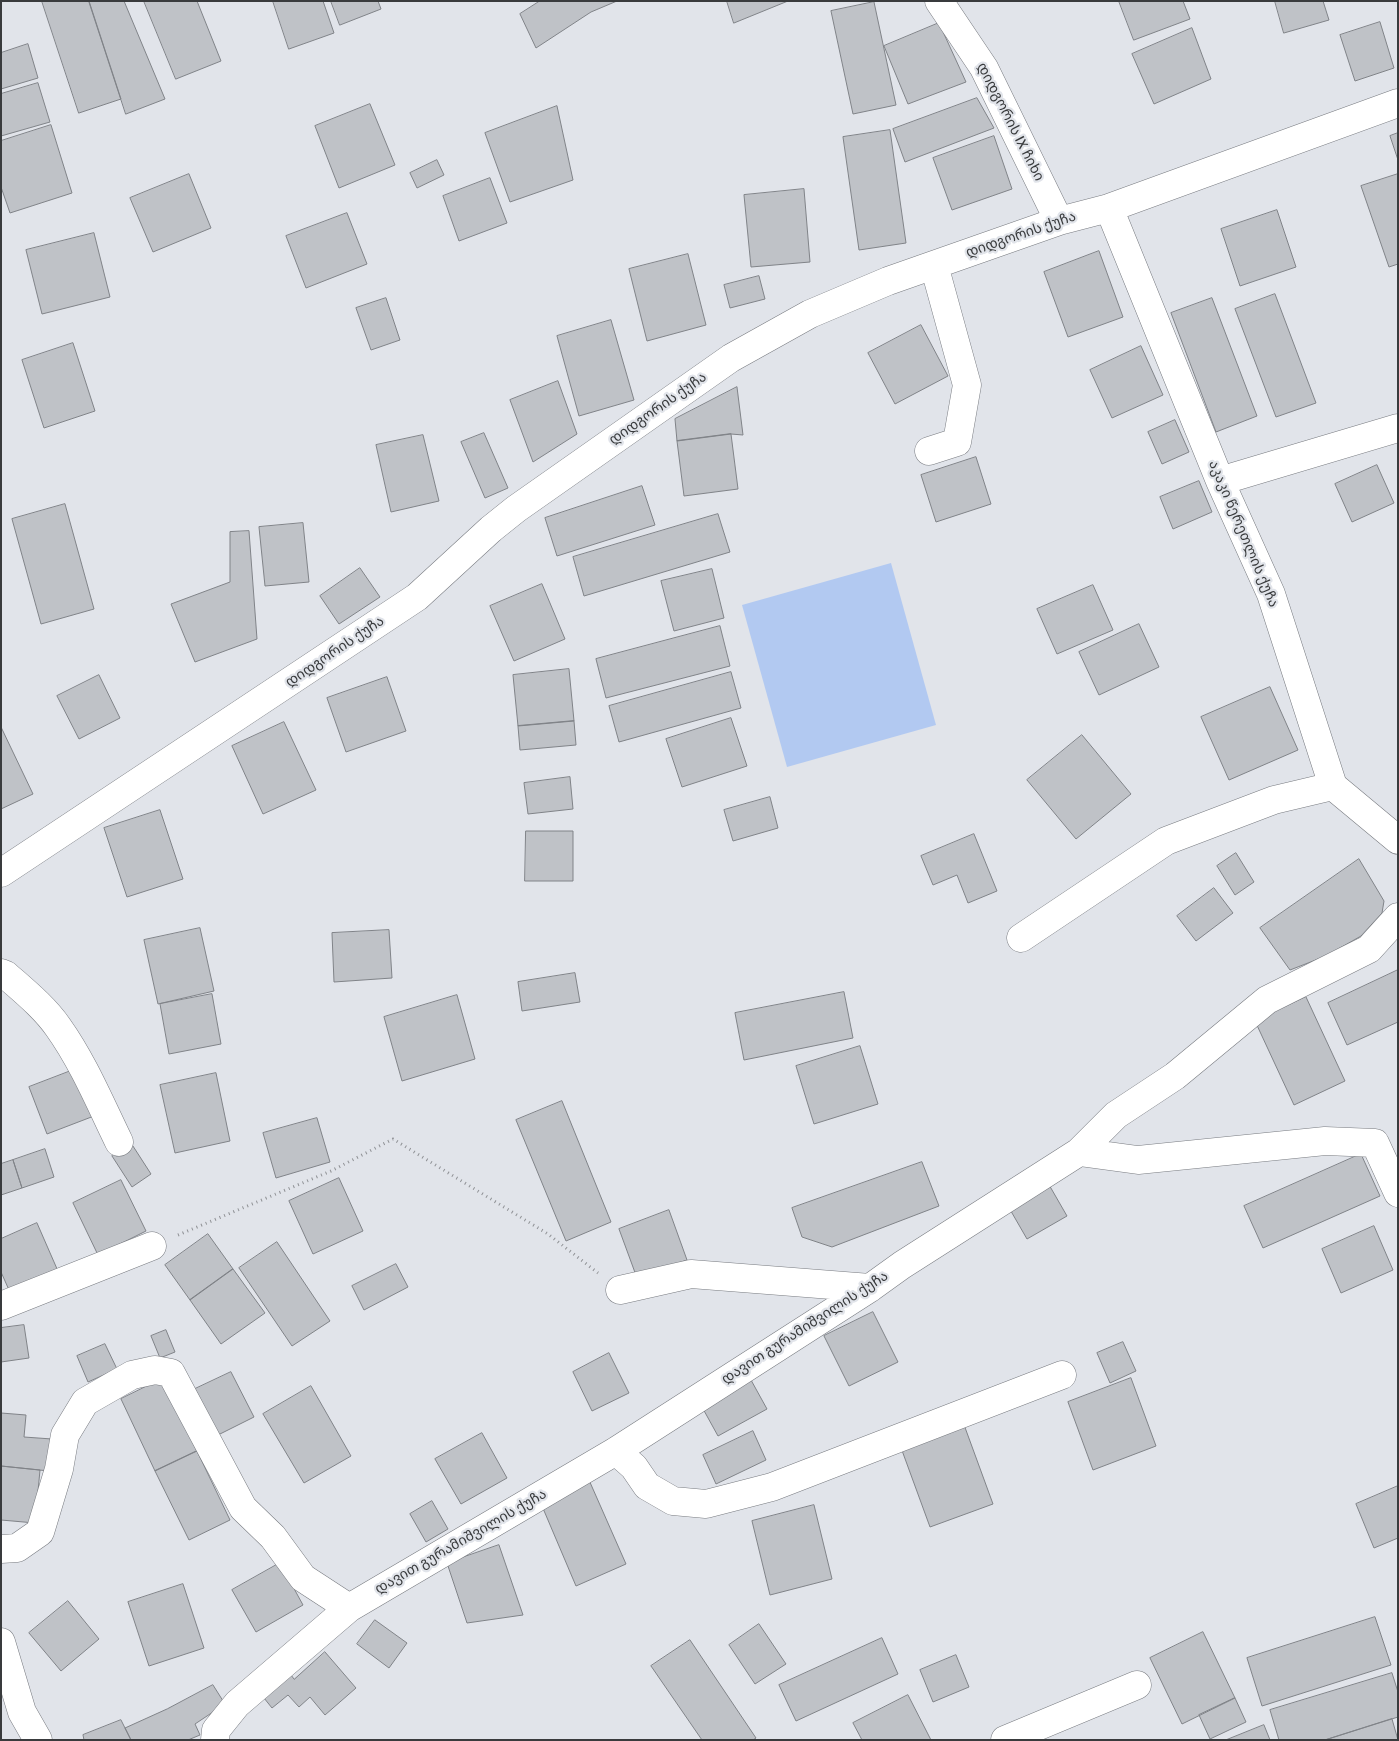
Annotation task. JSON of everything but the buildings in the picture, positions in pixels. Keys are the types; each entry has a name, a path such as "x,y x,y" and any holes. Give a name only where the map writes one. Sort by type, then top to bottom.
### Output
{"street":[{"name":"დიდგორის IX ჩიხი","path":"939,1 984,68 1059,221"},
{"name":"დიდგორის ქუჩა","path":"1,873 417,598 491,529 516,509 731,358 810,314 888,281 1059,221 1109,208 1398,102"},
{"name":"აკაკი წერეთლის ქუჩა","path":"1109,208 1220,481 1271,594 1333,786"},
{"path":"929,451 957,442 967,385 934,265"},
{"path":"1220,481 1398,428"},
{"path":"1021,938 1166,841 1274,800 1333,786 1398,840"},
{"name":"დავით გურამიშვილის ქუჩა","path":"215,1740 216,1730 238,1704 348,1608 616,1450 1079,1152 1116,1115 1175,1076 1267,1000 1369,949 1398,917"},
{"path":"1,973 6,975 34,1001 57,1025 77,1057 119,1142"},
{"path":"1079,1152 1138,1160 1325,1141 1375,1143 1398,1193"},
{"path":"1,1306 152,1246"},
{"path":"620,1290 691,1274 870,1288"},
{"path":"1,1549 17,1548 40,1532 59,1470 65,1435 85,1402 132,1376 156,1370 170,1373 242,1508 273,1537 303,1578 348,1608"},
{"path":"616,1450 634,1467 647,1486 673,1501 706,1504 772,1487 1062,1375"},
{"path":"1,1642 22,1712 38,1740"},
{"path":"1005,1740 1137,1685"}],"path":[{"path":"152,1246 331,1171 393,1138 548,1234 620,1290"}],"shaded area":[{"path":"891,563 936,725 787,767 742,605"}]}
